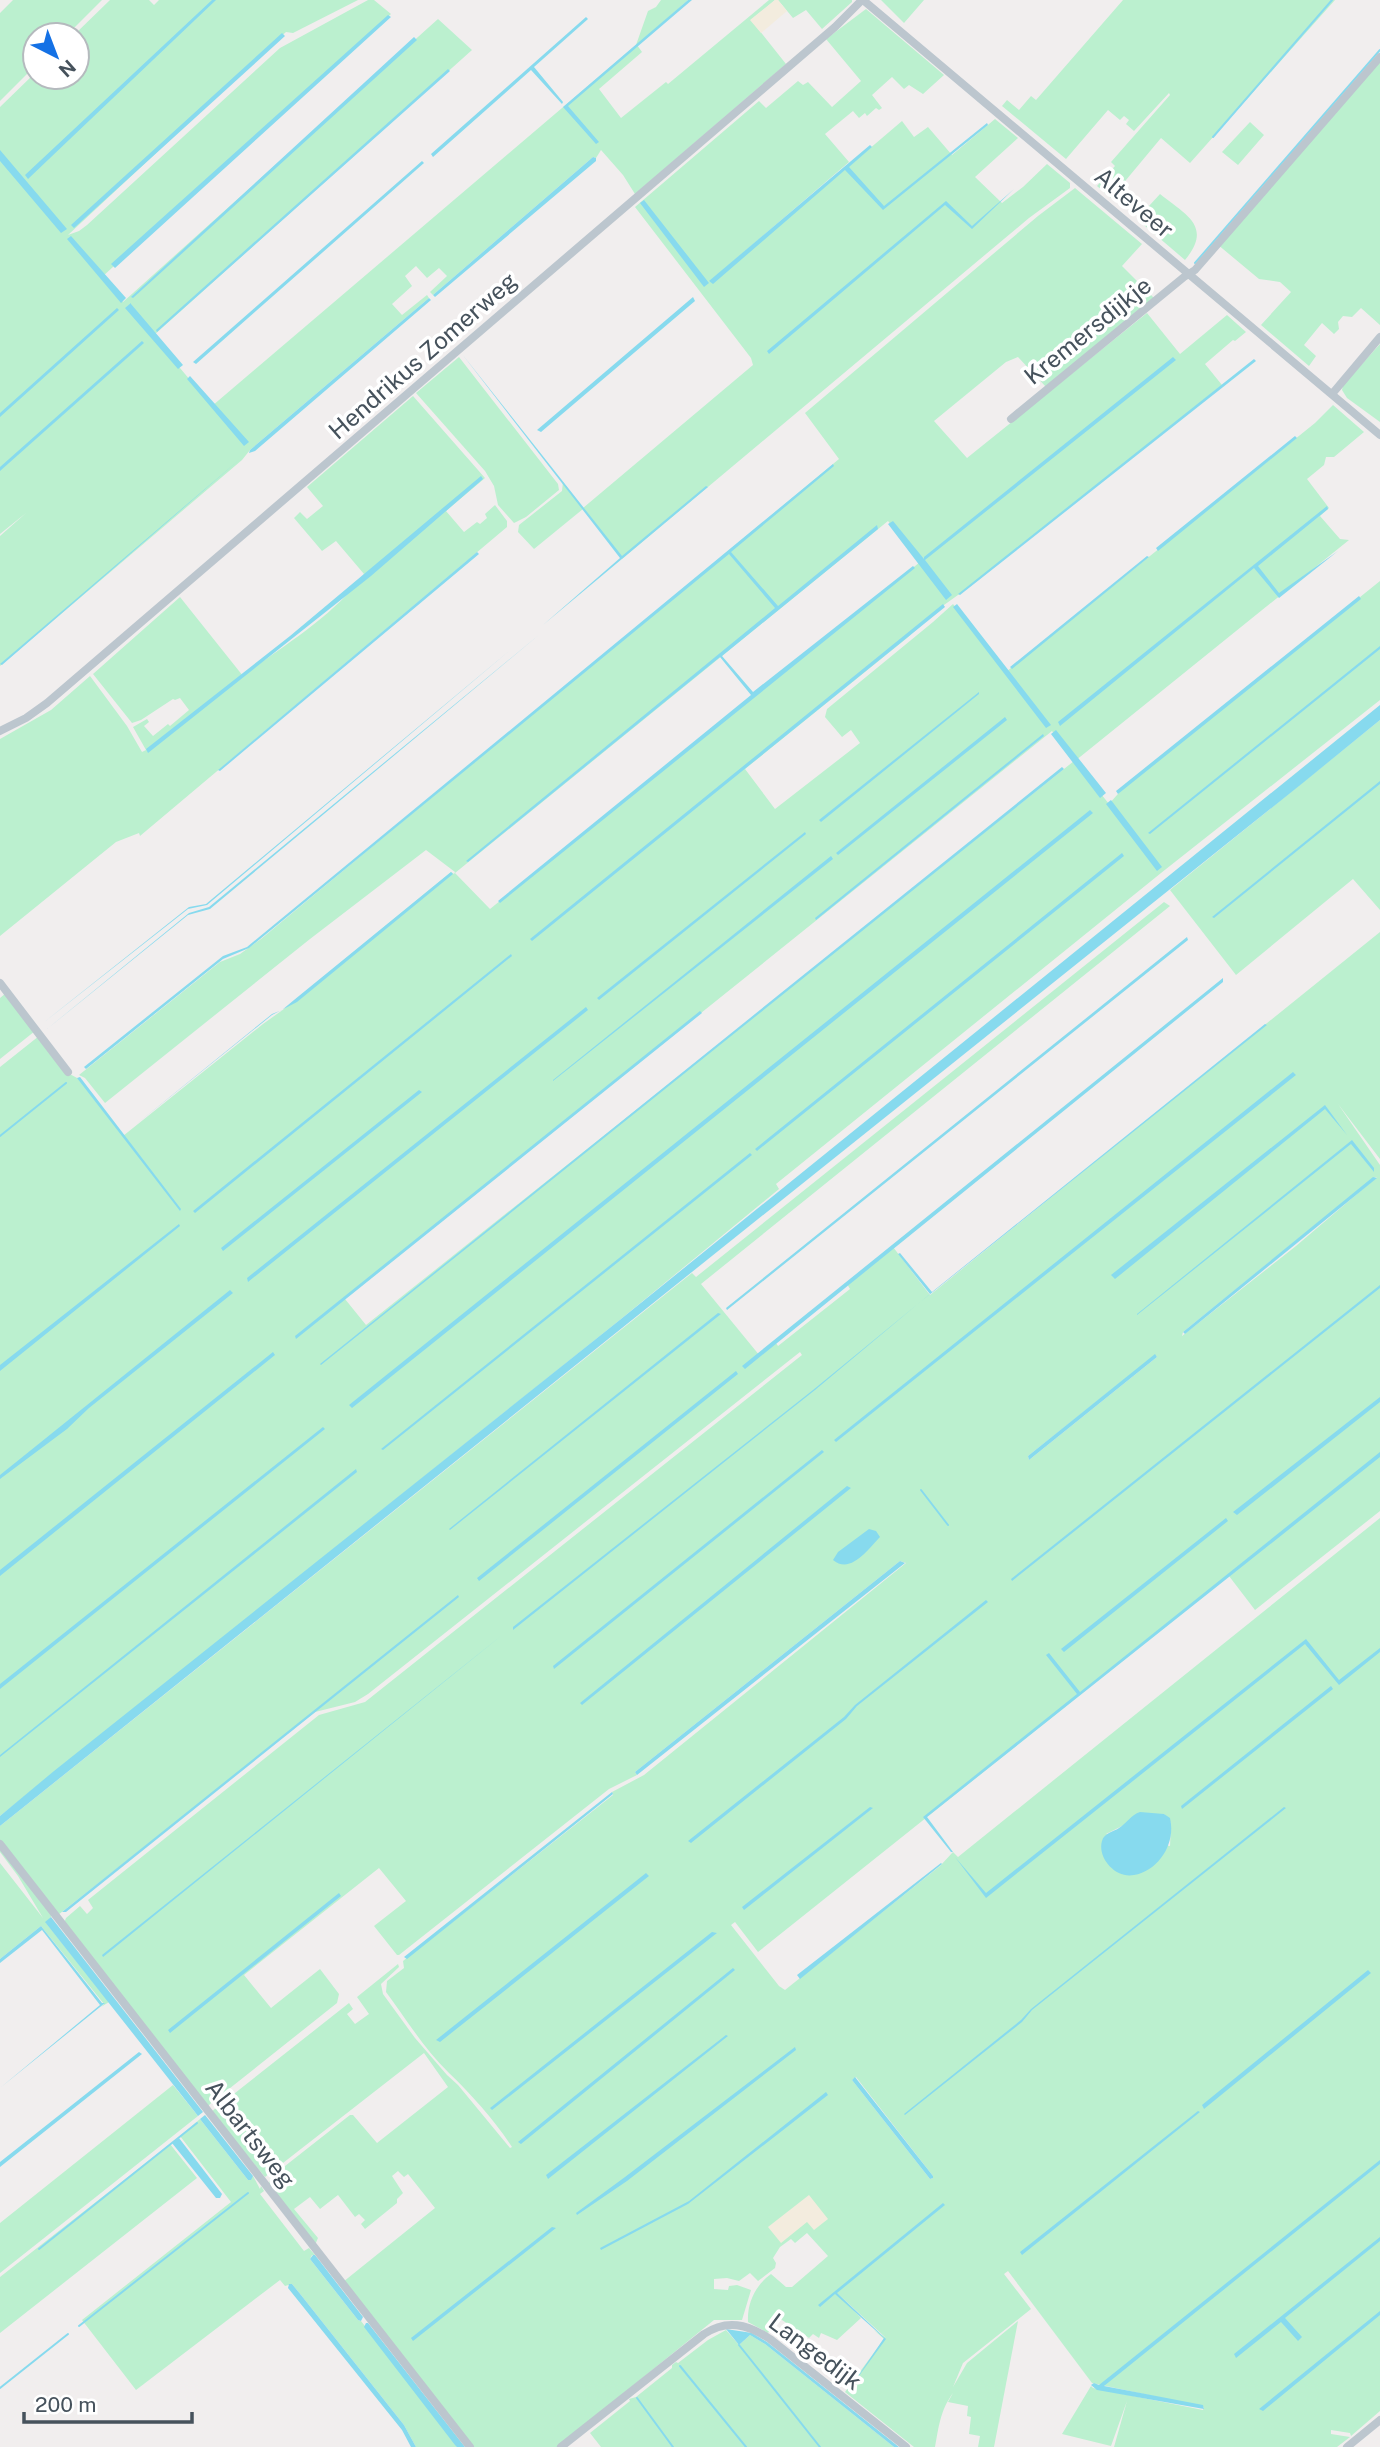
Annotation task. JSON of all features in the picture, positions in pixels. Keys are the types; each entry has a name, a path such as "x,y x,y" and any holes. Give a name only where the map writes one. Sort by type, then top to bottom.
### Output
{"street":[{"name":"Alteveer","path":"863,0 1380,435"},
{"name":"Hendrikus Zomerweg","path":"0,731 26,718 47,703 625,208 863,0"},
{"name":"Kremersdijkje","path":"1011,419 1195,270 1380,57"},
{"path":"1332,394 1380,337"},
{"path":"2,989 68,1072"},
{"name":"Albartsweg","path":"0,1844 470,2447"},
{"name":"Langedijk","path":"561,2447 699,2338 729,2324 750,2327 769,2339 906,2447"},
{"path":"1347,2447 1380,2420"}],"green space":[{"path":"13,0 102,0 81,21 21,21 21,80 0,101 0,13"},
{"path":"110,0 149,0 154,5 159,0 358,0 293,33 286,32 68,235 87,225 280,48 368,0 374,0 391,14 102,277 123,302 438,19 472,50 153,336 212,406 636,45 648,11 656,7 661,0 688,0 637,45 642,52 599,89 621,118 666,82 668,84 769,0 775,0 751,20 786,64 635,194 623,175 601,150 596,158 593,157 433,295 430,292 447,276 439,268 427,278 416,266 405,276 412,286 392,304 402,315 427,295 429,298 0,666 0,536 26,513 0,534 0,107 21,87 21,91 91,91 91,21 88,21"},
{"path":"778,0 852,2 822,29 806,10 793,18"},
{"path":"881,0 924,0 904,23"},
{"path":"1123,0 1335,0 1190,163 1161,138 1111,198 1097,186 1115,166 1111,162 1169,93 1134,131 1126,124 1129,120 1124,116 1120,120 1108,110 1066,159 1002,106 1007,100 1019,110 1031,96 1036,100"},
{"path":"866,9 944,75 923,94 909,85 904,89 892,77 872,95 882,108 876,108 867,116 865,113 859,118 853,111 825,134 849,162 709,282 726,271 902,121 914,137 928,127 952,155 995,119 1018,138 975,177 1002,203 1047,164 1070,183 1070,188 1029,218 622,559 583,509 534,549 518,532 519,525 562,491 563,482 583,508 753,365 751,358 635,207 759,101 766,108 798,81 803,85 808,82 832,107 861,81 826,39"},
{"path":"1380,59 1380,325 1361,308 1352,317 1343,316 1338,322 1339,329 1334,334 1322,323 1304,345 1316,356 1309,366 1261,325 1291,292 1280,282 1259,279 1217,244"},
{"path":"1250,122 1264,135 1238,165 1222,152"},
{"path":"1075,188 1142,244 1122,266 1155,299 1046,387 1018,357 1006,362 934,421 967,458 1147,313 1180,354 1227,315 1246,332 1205,364 1222,385 944,605 745,769 775,809 860,743 851,730 842,737 825,717 827,709 953,604 1006,672 1315,423 1333,405 1364,432 1334,457 1326,457 1324,465 1307,479 1329,508 1320,516 1340,539 1349,540 1075,761 1109,804 1125,786 1380,581 1380,700 776,1184 779,1189 621,1319 0,1816 0,1067 39,1036 66,1072 79,1079 123,1136 451,872 454,874 455,872 426,850 105,1103 85,1078 79,1075 220,962 240,954 261,939 839,459 805,413 1038,216","holes":["888,521 920,562 490,909 455,873","1052,731 1074,761 366,1325 345,1299"]},
{"path":"1160,194 1193,222 1197,238 1185,260 1137,219"},
{"path":"1380,344 1380,422 1347,398 1342,390 1343,385"},
{"path":"459,357 558,484 559,490 526,517 514,523 498,505 494,486 485,471 416,393"},
{"path":"413,396 485,478 446,511 464,532 487,518 485,514 495,505 507,521 507,527 140,836 139,833 116,842 0,936 0,739 51,710 90,676 127,726 142,752 146,750 133,727 147,719 149,722 144,726 153,736 189,710 180,698 173,699 132,723 93,674 180,597 243,676 323,617 364,574 336,541 322,551 294,518 300,512 307,519 323,506 307,487"},
{"path":"1380,720 1380,910 1353,879 1236,975 1170,890"},
{"path":"1164,902 1170,906 701,1284 760,1356 776,1343 778,1346 850,1289 847,1284 893,1247 930,1295 1380,932 1380,1159 1338,1104 1380,1165 1380,1511 1255,1610 1229,1576 758,1952 735,1922 731,1925 785,1990 940,1866 953,1852 958,1857 1380,1518 1380,2411 1351,2436 1350,2433 1331,2430 1331,2434 1350,2437 1337,2447 1114,2447 1127,2401 1111,2446 1062,2434 1091,2386 1203,2410 1204,2407 1092,2383 1008,2271 1004,2274 1031,2309 963,2363 953,2387 967,2363 1018,2321 994,2447 978,2447 980,2436 969,2434 971,2417 967,2416 968,2406 948,2402 939,2425 935,2447 914,2447 845,2392 884,2339 874,2330 886,2338 837,2293 861,2318 837,2340 821,2333 819,2338 813,2334 809,2338 779,2318 768,2333 748,2322 751,2301 766,2278 771,2274 786,2287 792,2287 828,2256 807,2233 795,2243 791,2239 780,2247 773,2258 775,2268 758,2281 750,2273 739,2281 714,2279 714,2289 728,2290 729,2286 737,2285 751,2290 742,2320 714,2320 557,2447 473,2447 343,2282 435,2208 408,2174 404,2177 398,2171 392,2176 403,2193 397,2203 365,2229 361,2224 365,2220 359,2214 355,2217 338,2195 320,2209 310,2197 294,2209 318,2238 315,2245 268,2186 271,2177 350,2115 353,2115 377,2143 448,2087 424,2053 265,2177 211,2112 349,2003 353,2009 347,2014 355,2024 369,2014 357,1997 398,1964 399,1967 381,1984 383,1994 415,2038 510,2148 512,2147 483,2108 424,2044 386,1992 387,1981 404,1968 403,1961 613,1795 612,1792 644,1775 906,1563 900,1561 635,1772 637,1775 609,1789 399,1955 374,1926 406,1901 379,1868 244,1975 271,2008 320,1969 339,1994 337,2003 207,2108 64,1923 80,1906 87,1914 93,1908 88,1900 319,1715 365,1702 802,1355 800,1352 368,1694 355,1702 315,1712 58,1915 0,1841 0,1826 692,1273 696,1277","holes":["1377,1177 1296,1246 1182,1336 1183,1332","1155,1355 1157,1357 1029,1460 1028,1456","1157,1814 1164,1814 1171,1823 1170,1846 1106,1834","856,2077 933,2176 933,2178 930,2179 852,2080"]},
{"path":"6,993 35,1031 0,1059 0,998"},
{"path":"0,1847 51,1913 46,1923 109,2002 101,2007 104,2004 41,1926 0,1959 0,1863 43,1918 0,1852"},
{"path":"173,2085 198,2116 0,2273 0,2223"},
{"path":"200,2119 248,2180 253,2176 260,2189 261,2186 264,2191 260,2194 304,2251 309,2248 315,2255 310,2259 458,2447 416,2447 404,2425 301,2295 292,2284 285,2286 280,2280 136,2390 82,2320 231,2202 180,2136"},
{"path":"170,2144 197,2178 0,2333 0,2277"},
{"path":"726,2330 739,2345 750,2335 765,2344 894,2447 601,2447 590,2433 630,2401 629,2399 636,2397 672,2368 672,2365"}],"sand":[{"path":"775,0 787,11 761,33 750,20"},
{"path":"809,2195 828,2219 814,2230 807,2222 781,2243 768,2227"}],"water":[{"path":"212,0 216,0 28,179 25,175"},
{"path":"688,0 692,0 568,106 599,142 596,144 563,107"},
{"path":"388,15 391,17 115,268 111,264"},
{"path":"586,17 588,19 534,67 562,104 531,70 433,157 431,154"},
{"path":"282,33 285,36 74,228 71,225"},
{"path":"414,37 417,40 131,297"},
{"path":"448,69 450,71 157,332 156,330"},
{"path":"987,123 988,125 883,210 845,170 713,284 709,281 870,145 872,147 849,167 884,206"},
{"path":"0,150 67,229 61,233 0,161"},
{"path":"593,157 596,161 435,297 433,295"},
{"path":"422,161 424,163 196,364 193,362"},
{"path":"1014,189 972,229 945,205 769,354 767,351 946,201 972,226"},
{"path":"644,200 709,283 704,287 640,203"},
{"path":"71,236 126,298 121,303 67,239"},
{"path":"693,297 695,301 541,432 537,430"},
{"path":"429,298 431,300 255,451 249,453 250,450"},
{"path":"131,303 183,365 178,369 125,308"},
{"path":"117,308 119,310 0,417 0,413"},
{"path":"142,341 144,343 0,471 0,467"},
{"path":"462,354 622,556 708,487 543,625 620,558"},
{"path":"1173,357 1176,360 925,560 952,595 946,600 888,524 893,521 924,559"},
{"path":"1254,359 1256,361 958,594"},
{"path":"190,376 249,442 244,446 187,379"},
{"path":"1295,436 1297,438 1158,551 1156,548"},
{"path":"240,459 2,665 0,664"},
{"path":"833,464 834,466 731,552 778,606 877,525 878,529 722,656 753,692 913,566 915,568 500,903 498,901 751,695 720,657 466,861 775,608 729,554 249,948 223,959 86,1069 84,1067 223,956 247,947"},
{"path":"481,476 483,479 371,576 148,753 146,749 290,636"},
{"path":"1327,506 1328,509 1258,566 1279,593 1338,551 1279,598 1254,568 1060,726 1058,722"},
{"path":"477,552 479,554 218,770"},
{"path":"1149,557 1012,669 1010,667"},
{"path":"1359,596 1361,599 1118,794 1116,791"},
{"path":"943,604 945,607 532,941 530,939"},
{"path":"957,604 1051,725 1046,728 953,607"},
{"path":"539,626 207,905 188,909 43,1023 189,907 206,904"},
{"path":"540,634 210,909 188,915 47,1029 189,913 209,907"},
{"path":"1380,646 1380,649 1148,833"},
{"path":"979,692 821,822 819,820"},
{"path":"1380,705 1380,720 1304,782 0,1826 0,1816 54,1771 621,1319"},
{"path":"1005,717 1007,720 838,855 836,853"},
{"path":"1056,730 1106,793 1100,798 1051,734"},
{"path":"1043,734 1044,736 816,920 815,918"},
{"path":"1062,767 1064,769 320,1364"},
{"path":"1380,781 1380,784 1212,917"},
{"path":"1111,800 1162,867 1157,871 1106,804"},
{"path":"1090,810 1093,813 352,1408 349,1405"},
{"path":"805,832 806,834 599,1000 597,998"},
{"path":"1122,853 1124,856 757,1151 755,1149"},
{"path":"831,856 833,859 553,1081 553,1080"},
{"path":"451,872 453,874 297,1002 283,1009"},
{"path":"1187,937 1188,940 727,1310 726,1308"},
{"path":"511,954 512,956 195,1213 193,1211"},
{"path":"1223,978 1223,982 745,1369 742,1366"},
{"path":"586,1007 588,1010 248,1282 247,1278"},
{"path":"280,1011 272,1015 134,1126 272,1014"},
{"path":"700,1011 702,1013 296,1339 295,1336"},
{"path":"1267,1025 920,1302 930,1294 898,1254 900,1253 932,1292"},
{"path":"1293,1072 1296,1075 836,1442 834,1440"},
{"path":"80,1077 181,1209 180,1211 77,1078"},
{"path":"419,1090 422,1092 223,1251 221,1248"},
{"path":"1325,1105 1347,1135 1325,1109 1115,1279 1111,1275"},
{"path":"1352,1140 1374,1168 1374,1172 1351,1144 1137,1315 1137,1314"},
{"path":"750,1153 752,1155 381,1449"},
{"path":"1373,1177 1377,1178 1185,1334 1183,1332"},
{"path":"179,1224 180,1226 0,1371 0,1365"},
{"path":"1380,1285 1380,1288 1012,1581 1011,1579"},
{"path":"230,1290 233,1293 89,1408 67,1429 0,1479 0,1475"},
{"path":"917,1304 815,1390 513,1630 513,1627 813,1390"},
{"path":"718,1313 721,1314 449,1529"},
{"path":"273,1352 275,1355 0,1576 0,1570"},
{"path":"1155,1354 1157,1357 1029,1460 1028,1456"},
{"path":"736,1371 738,1374 479,1581 477,1578"},
{"path":"1380,1397 1380,1402 1237,1515 1233,1512"},
{"path":"323,1427 325,1429 0,1689 0,1684"},
{"path":"822,1450 824,1452 554,1669 553,1666"},
{"path":"1380,1452 1380,1457 927,1817 951,1852 923,1817 1077,1694 1046,1655 1049,1653 1080,1692"},
{"path":"356,1469 357,1472 0,1757 0,1755"},
{"path":"847,1486 851,1488 582,1705 580,1703"},
{"path":"1226,1518 1228,1521 1064,1652 1061,1649"},
{"path":"869,1529 876,1531 880,1537 865,1553 846,1564 833,1560 838,1552"},
{"path":"900,1561 905,1563 637,1775 635,1772"},
{"path":"458,1595 459,1597 66,1912 62,1912"},
{"path":"986,1600 988,1602 857,1706 846,1719 691,1843 688,1841 844,1717 855,1705"},
{"path":"501,1636 103,1957 102,1955"},
{"path":"1306,1639 1339,1680 1380,1648 1380,1652 1339,1685 1305,1644 986,1898 955,1857 986,1893"},
{"path":"1331,1686 1333,1689 1182,1809 1181,1806"},
{"path":"612,1792 613,1794 407,1959 404,1957"},
{"path":"870,1807 873,1808 744,1910 742,1907"},
{"path":"1286,1808 1032,2010 1022,2022 904,2114 1021,2020 1031,2009"},
{"path":"1140,1812 1164,1814 1170,1818 1171,1836 1164,1854 1151,1867 1134,1875 1121,1874 1105,1860 1102,1841 1107,1834"},
{"path":"942,1864 800,1979 797,1975"},
{"path":"646,1873 649,1876 440,2042 436,2040"},
{"path":"339,1893 341,1896 170,2033 168,2030"},
{"path":"51,1917 203,2112 198,2116 45,1922"},
{"path":"41,1926 102,2003 105,2003 0,2088 100,2005 42,1930 0,1963 0,1959"},
{"path":"712,1932 717,1933 492,2110 490,2108"},
{"path":"733,1968 735,1970 521,2144 518,2142"},
{"path":"1368,1970 1371,1973 1204,2109 1202,2105"},
{"path":"728,2036 548,2179 546,2175"},
{"path":"795,2047 796,2050 627,2181 577,2215 576,2213"},
{"path":"139,2052 142,2054 0,2167 0,2162"},
{"path":"855,2077 933,2178 930,2179 852,2080"},
{"path":"826,2092 828,2095 688,2204 601,2250 600,2248 689,2201"},
{"path":"1200,2112 1022,2255 1020,2252"},
{"path":"205,2115 253,2176 251,2180 248,2180 200,2119"},
{"path":"179,2138 222,2194 220,2198 216,2198 172,2143"},
{"path":"1380,2160 1380,2164 1104,2386 1203,2405 1204,2409 1097,2390 1091,2385 1099,2385"},
{"path":"943,2203 945,2205 837,2293 886,2339 850,2388 884,2338 835,2294 820,2307 818,2305"},
{"path":"552,2227 556,2228 413,2341 411,2338"},
{"path":"1380,2237 1380,2241 1285,2318 1302,2337 1298,2341 1281,2322 1236,2358 1234,2354"},
{"path":"313,2255 363,2317 361,2321 310,2259"},
{"path":"289,2284 301,2295 404,2425 416,2447 411,2447 402,2430 288,2288"},
{"path":"1380,2311 1380,2315 1263,2411 1259,2409"},
{"path":"366,2323 465,2447 455,2445 364,2327"},
{"path":"726,2329 752,2333 767,2342 899,2447 894,2447 765,2344 750,2335 739,2345"}],"waterway":[{"path":"1213,137 1332,0"},
{"path":"1195,263 1380,50"},
{"path":"0,1136 66,1083"},
{"path":"921,1490 948,1525"},
{"path":"39,2249 197,2123"},
{"path":"79,2326 248,2193"},
{"path":"0,2388 68,2334"},
{"path":"739,2345 820,2447"},
{"path":"680,2366 746,2447"},
{"path":"637,2398 673,2447"}]}
